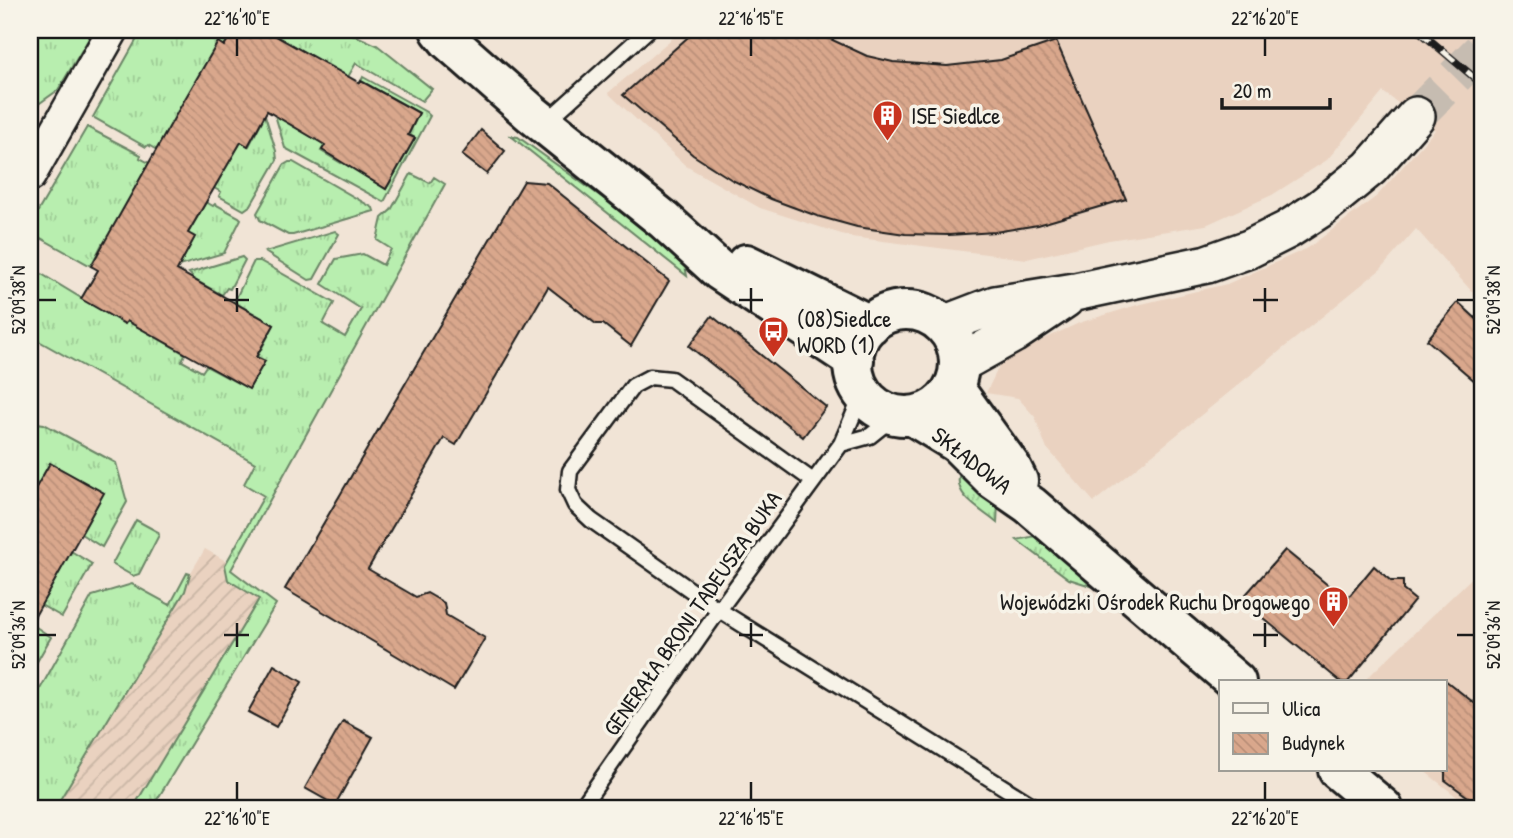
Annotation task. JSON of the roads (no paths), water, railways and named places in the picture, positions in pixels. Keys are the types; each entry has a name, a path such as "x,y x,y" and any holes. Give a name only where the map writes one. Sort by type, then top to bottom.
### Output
{"main road":[{"path":"440,30 449,41 544,124 664,220 720,271 858,376"},
{"path":"664,220 870,325"},
{"path":"898,311 914,311 930,316 943,325 955,343 956,376 936,407 904,416 874,407 858,376 856,347 861,335 883,316 898,311"},
{"name":"SKŁADOWA","path":"956,376 1011,467 1030,505"},
{"name":"SKŁADOWA","path":"904,416 957,443 994,480 1030,505 1234,680"},
{"path":"1340,772 1383,808"}],"street":[{"path":"30,176 113,30"},
{"path":"943,325 995,305 1075,292 1208,264 1249,249 1287,230 1321,208 1370,168 1416,116"},
{"path":"956,376 1075,292"}],"lane":[{"path":"544,124 648,30"},
{"name":"GENERAŁA BRONI TADEUSZA BUKA","path":"581,808 719,610 841,444 858,376"},
{"path":"813,481 671,379 650,377 633,386 570,471 568,490 575,505 590,520 719,610 1037,808"},
{"path":"841,444 870,436 904,416"}],"tunnel":[{"path":"1416,116 1483,48"}],"railway":[{"path":"1418,30 1483,85"}],"place":[{"name":"ISE Siedlce","path":"888,142"},
{"name":"(08)Siedlce WORD (1)","path":"774,358"},
{"name":"Wojewódzki Ośrodek Ruchu Drogowego","path":"1333,628"}]}
